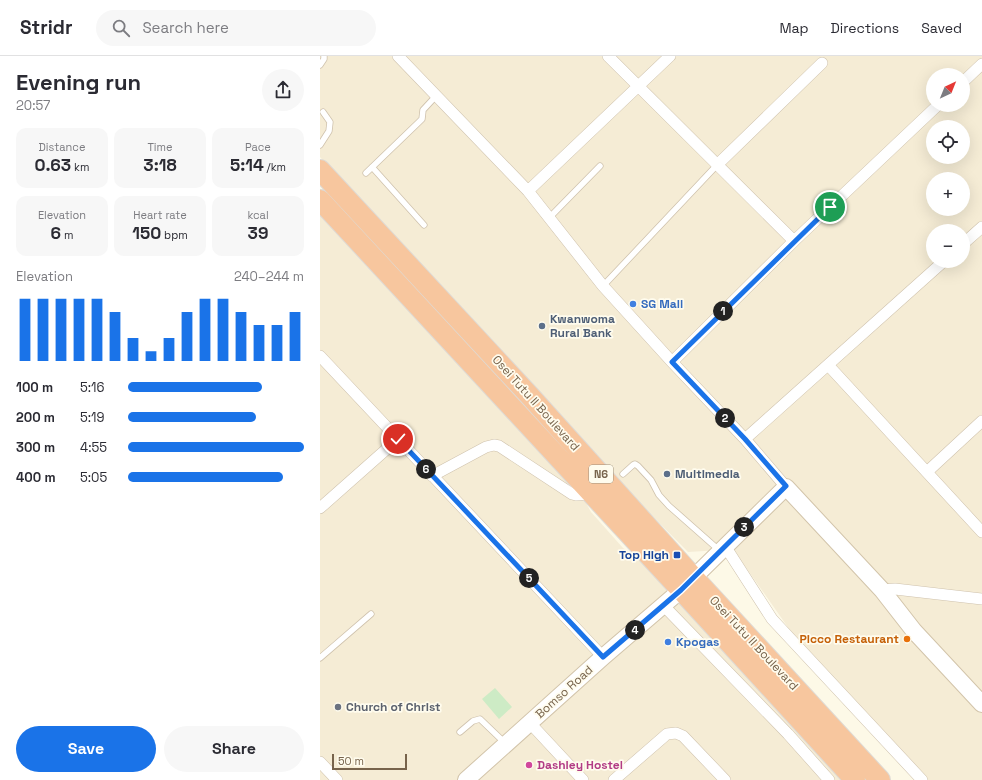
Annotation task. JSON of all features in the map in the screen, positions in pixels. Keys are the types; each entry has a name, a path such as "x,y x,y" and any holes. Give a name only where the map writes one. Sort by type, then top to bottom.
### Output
{"highway":[{"name":"Osei Tutu II Boulevard","path":"320,170 529,395 687,584 855,780"},
{"name":"Osei Tutu II Boulevard","path":"320,200 593,494 687,584 880,780"}],"street":[{"path":"398,56 528,191 603,286 882,590 914,631 982,704"},
{"path":"608,56 794,241"},
{"path":"528,191 670,56"},
{"path":"718,164 822,63"},
{"path":"970,75 982,64"},
{"path":"672,362 794,241 931,112"},
{"path":"970,238 982,227"},
{"path":"745,439 936,268"},
{"path":"320,356 603,657"},
{"path":"828,365 928,471 982,532"},
{"path":"928,471 982,421"},
{"path":"320,508 398,439"},
{"path":"432,476 494,444 572,494 593,494"},
{"name":"Bomso Road","path":"466,780 687,584 786,486"},
{"path":"723,549 772,619 922,780"},
{"path":"882,590 895,589 982,599"},
{"path":"664,605 788,734 829,780"},
{"path":"530,723 583,780"},
{"path":"614,780 667,734 676,733 683,736 725,780"},
{"path":"320,762 337,780"}],"lane":[{"path":"320,65 324,59 324,56"},
{"path":"366,173 422,119 423,110 436,96"},
{"path":"320,145 329,131 330,122 323,112"},
{"path":"603,286 718,164"},
{"path":"549,218 600,166"},
{"path":"372,167 424,226"},
{"path":"623,474 633,465 635,464 638,466 651,480 659,495 669,506 723,549"},
{"path":"320,658 371,614"},
{"path":"460,732 474,721 480,719 506,744"}],"shaded area":[{"path":"320,56 982,56 982,780 928,780 792,633 740,559 721,550 688,552 622,485 320,157"},
{"path":"320,208 581,494 591,512 623,548 638,557 841,780 320,780"}],"green space":[{"path":"495,688 512,707 499,719 482,699"}],"place":[{"name":"SG Mall","path":"633,304"},
{"name":"Kwanwoma Rural Bank","path":"542,326"},
{"name":"Multimedia","path":"667,474"},
{"name":"Top High","path":"677,555"},
{"name":"Picco Restaurant","path":"907,639"},
{"name":"Kpogas","path":"668,642"},
{"name":"Church of Christ","path":"338,707"},
{"name":"Dashley Hostel","path":"529,765"}],"route":[{"path":"398,439 603,657 694,578 786,486 745,439 672,362 830,207"}]}
